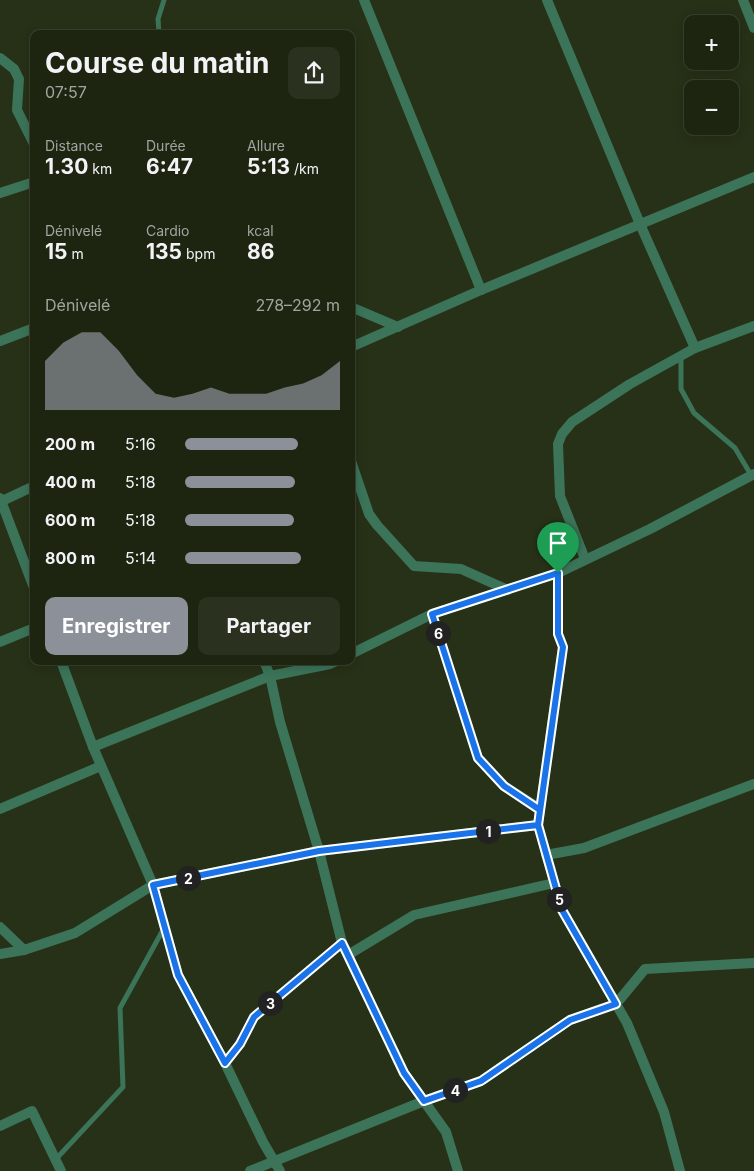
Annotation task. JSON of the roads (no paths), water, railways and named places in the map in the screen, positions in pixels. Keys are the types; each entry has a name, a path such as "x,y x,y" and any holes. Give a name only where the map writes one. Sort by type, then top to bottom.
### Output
{"street":[{"path":"364,0 481,290"},
{"path":"547,0 640,224 695,348"},
{"path":"743,0 754,27"},
{"path":"0,58 14,69 19,79 17,110 30,136"},
{"path":"355,345 481,290 754,177"},
{"path":"0,193 30,183"},
{"path":"355,309 398,327"},
{"path":"585,560 560,496 558,444 562,434 572,422 630,384 695,348 754,326"},
{"path":"0,340 30,329"},
{"path":"355,473 369,514 377,526 414,566 461,569 508,590"},
{"path":"355,652 432,614 558,573 650,529 753,474"},
{"path":"30,488 1,501 30,577"},
{"path":"558,573 558,634 563,647 538,825 562,910 627,1023 664,1112 680,1171"},
{"path":"432,614 478,758 504,786 540,810"},
{"path":"0,642 30,630"},
{"path":"62,665 93,747 153,885 178,975 280,1171"},
{"path":"266,665 270,676 280,722 319,851 342,943 404,1073 446,1132 458,1171"},
{"path":"93,747 270,676 325,665"},
{"path":"0,809 101,766"},
{"path":"546,855 584,848 754,784"},
{"path":"0,954 24,950 75,933 153,885 319,851 538,825"},
{"path":"348,955 414,915 554,883"},
{"path":"0,927 24,950"},
{"path":"250,1171 424,1101 481,1081 570,1020 616,1004 645,969 754,963"},
{"path":"0,1126 32,1111 61,1171"}],"lane":[{"path":"159,30 158,19 164,0"},
{"path":"681,356 681,389 694,413 735,448 753,474"},
{"path":"56,1160 123,1087 120,1008 164,927"},
{"path":"225,1063 240,1044 254,1017 342,943"}]}
